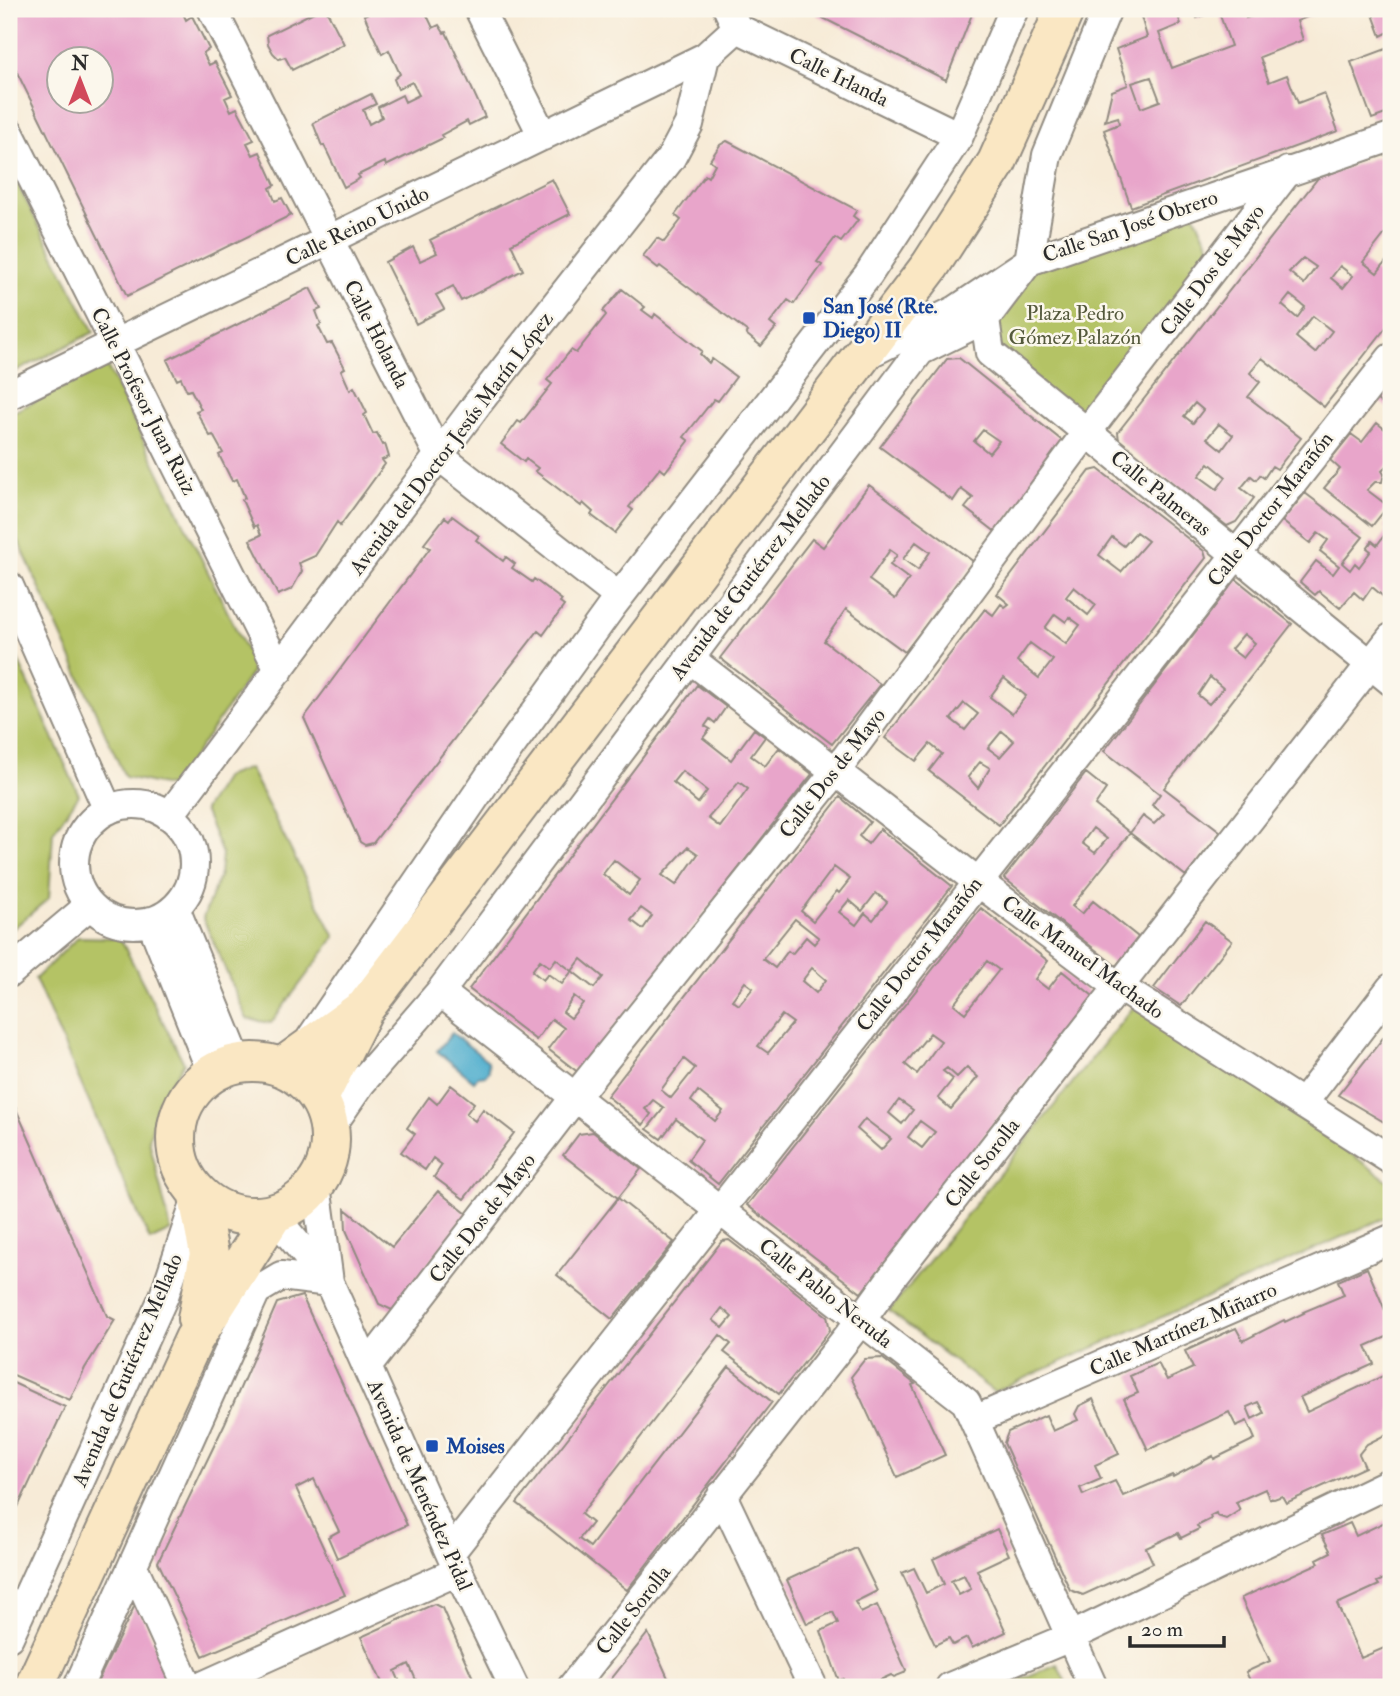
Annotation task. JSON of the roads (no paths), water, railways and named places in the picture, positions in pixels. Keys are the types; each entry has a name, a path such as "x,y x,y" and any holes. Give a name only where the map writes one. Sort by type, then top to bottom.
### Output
{"main road":[{"path":"324,1113 363,1009 930,266 997,162 1065,9"},
{"path":"291,1060 324,1113 329,1158 316,1185 297,1204 272,1215 234,1216 198,1196 182,1173 174,1145 177,1117 190,1092 225,1068 291,1060 363,1009"},
{"name":"Avenida de Gutiérrez Mellado","path":"194,1339 209,1254 198,1196"},
{"name":"Avenida de Gutiérrez Mellado","path":"34,1687 194,1339 272,1215"}],"street":[{"name":"Calle Holanda","path":"212,9 439,456 619,597"},
{"path":"479,9 543,136"},
{"path":"291,1060 495,768 619,597 868,275 959,136 1014,9"},
{"name":"Avenida de Gutiérrez Mellado","path":"324,1113 361,1083 440,992 920,351 985,319 1029,261 1047,155 1107,9"},
{"name":"Calle Reino Unido","path":"9,395 705,57 732,18"},
{"name":"Calle Irlanda","path":"732,18 959,136"},
{"name":"Avenida del Doctor Jesús Marín López","path":"169,816 439,456 671,158 689,124 705,57"},
{"name":"Calle Profesor Juan Ruiz","path":"9,132 279,670"},
{"name":"Calle San José Obrero","path":"859,358 956,310 1029,261 1391,137"},
{"name":"Calle Dos de Mayo","path":"367,1367 575,1097 836,771 1087,432 1288,171"},
{"name":"Calle Palmeras","path":"985,319 990,353 1381,673"},
{"name":"Calle Doctor Marañón","path":"454,1562 719,1210 1391,358"},
{"path":"9,586 108,810"},
{"name":"Calle Sorolla","path":"572,1687 1119,986 1381,673 1391,638"},
{"name":"Calle Manuel Machado","path":"689,658 977,881 1119,986 1391,1160"},
{"path":"123,804 155,808 169,816 182,828 190,843 194,860 192,878 186,894 175,908 164,916 134,924 118,922 90,905 79,890 74,872 75,853 81,835 93,820 123,804"},
{"path":"9,972 90,905"},
{"path":"175,908 225,1068"},
{"path":"150,921 225,1068"},
{"path":"1303,1103 1391,988"},
{"name":"Calle Pablo Neruda","path":"440,992 966,1402 1093,1687"},
{"name":"Avenida de Menéndez Pidal","path":"316,1185 329,1282"},
{"name":"Avenida de Gutiérrez Mellado","path":"9,1637 164,1296 198,1196"},
{"name":"Avenida de Menéndez Pidal","path":"272,1215 329,1282 513,1687"},
{"name":"Calle Martínez Miñarro","path":"975,1420 1391,1239"},
{"path":"78,1687 134,1568 256,1291 281,1276 329,1282"},
{"path":"950,1687 1070,1637 1391,1482"},
{"path":"722,1495 813,1687"},
{"path":"200,1687 454,1562"},
{"path":"134,1568 188,1687"}],"water":[{"path":"452,1033 488,1061 489,1071 486,1075 478,1076 474,1081 437,1051"}],"place":[{"name":"San José (Rte. Diego) II","path":"809,318"},
{"name":"Moises","path":"432,1446"}],"park label":[{"name":"Plaza Pedro Gómez Palazón","path":"1075,325"}]}
